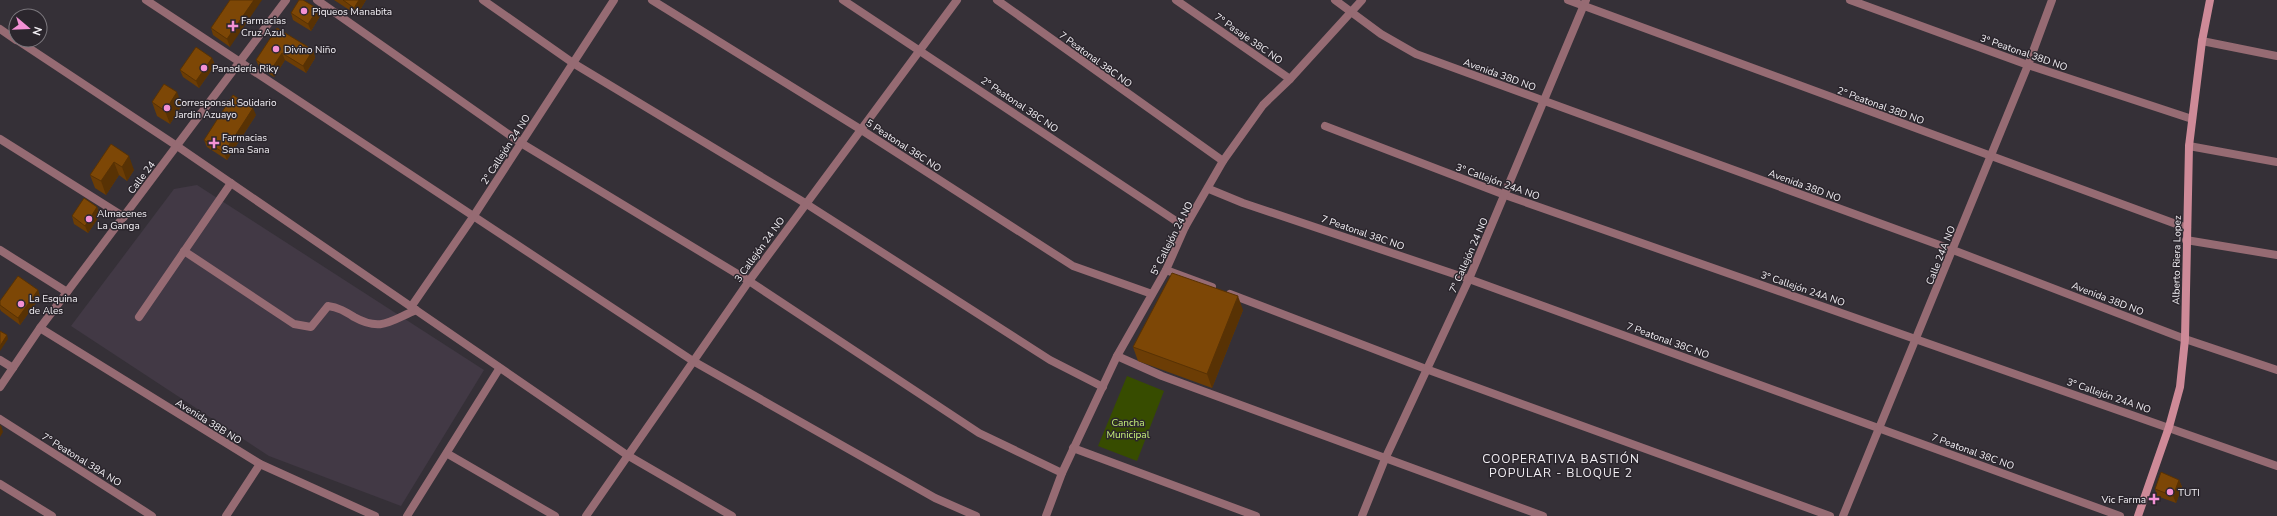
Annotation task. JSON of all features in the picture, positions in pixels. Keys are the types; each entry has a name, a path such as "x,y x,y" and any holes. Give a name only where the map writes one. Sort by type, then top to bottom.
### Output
{"main road":[{"name":"Alberto Riera Lopez","path":"2138,516 2169,427 2180,387 2185,338 2189,146 2202,41 2210,0"}],"street":[{"path":"146,0 472,217 693,361 935,498 976,516"},
{"name":"Calle 24","path":"0,387 40,328 286,0"},
{"path":"317,0 521,143 749,281 979,433 1062,473"},
{"path":"483,0 573,63 805,203 1050,360 1103,387"},
{"name":"2° Callejón 24 NO","path":"413,308 614,0"},
{"name":"5 Peatonal 38C NO","path":"652,0 860,129 1073,266 1152,294"},
{"name":"2° Peatonal 38C NO","path":"843,0 921,50 1185,226"},
{"name":"3 Callejón 24 NO","path":"586,516 805,203 957,0"},
{"name":"7 Peatonal 38C NO","path":"997,0 1222,161"},
{"name":"7° Pasaje 38C NO","path":"1176,0 1290,79"},
{"name":"Avenida 38D NO","path":"1335,0 1381,34 1416,54 1953,250 2185,338 2277,370"},
{"name":"5° Callejón 24 NO","path":"1046,516 1062,473 1117,356 1166,270 1185,226 1208,189 1222,161 1264,105 1290,79 1362,0"},
{"name":"2° Peatonal 38D NO","path":"1568,0 1585,3 2187,228"},
{"name":"3° Peatonal 38D NO","path":"1850,0 2028,65 2192,119"},
{"name":"Calle 24A NO","path":"1843,516 2028,65 2052,0"},
{"name":"7° Callejón 24 NO","path":"1362,516 1385,458 1469,279 1585,3"},
{"path":"2202,41 2277,56"},
{"path":"28,48 177,146 499,369 628,455 732,516"},
{"name":"3° Callejón 24A NO","path":"1325,126 1505,195 1916,338 2277,466"},
{"path":"0,139 124,217"},
{"path":"2189,146 2277,162"},
{"path":"139,317 231,183"},
{"name":"7 Peatonal 38C NO","path":"1208,189 1243,203 1469,279 1880,427 2120,516"},
{"path":"2186,240 2277,255"},
{"path":"0,250 68,292"},
{"path":"184,251 294,324 304,327 311,327 328,306 336,307 363,322 377,326 413,308"},
{"path":"1166,270 1426,369 1830,516"},
{"name":"Avenida 38B NO","path":"40,328 260,464 376,516"},
{"path":"1117,356 1162,376 1543,516"},
{"path":"0,360 13,368"},
{"path":"407,516 448,454 499,369"},
{"name":"7° Peatonal 38A NO","path":"0,419 152,516"},
{"path":"1074,448 1256,516"},
{"path":"448,454 555,516"},
{"path":"226,516 260,464"},
{"path":"0,484 52,516"}],"shaded area":[{"path":"197,185 484,370 401,506 269,456 71,326 174,189"}],"green space":[{"name":"Cancha Municipal","path":"1127,376 1164,391 1137,461 1098,446"}],"building":[{"path":"230,0 254,0 227,39 211,28"},
{"path":"299,0 303,0 318,9 308,24 291,13"},
{"path":"343,0 359,0 354,8"},
{"path":"277,28 313,50 303,66 282,53 271,70 256,60"},
{"path":"196,47 212,58 196,81 180,70"},
{"path":"164,84 177,92 165,111 152,102"},
{"path":"233,95 253,108 224,153 204,140"},
{"path":"111,144 129,156 122,167 114,162 101,181 90,175"},
{"path":"84,198 97,207 85,226 72,216"},
{"path":"1172,273 1238,296 1207,374 1133,347"},
{"name":"La Esquina de Ales","path":"18,276 38,290 18,318 0,305 0,301"},
{"path":"0,331 7,335 0,346"},
{"path":"2161,472 2179,480 2173,496 2155,489"}],"place":[{"name":"Piqueos Manabita","path":"304,11"},
{"name":"Farmacias Cruz Azul","path":"233,26"},
{"name":"Divino Niño","path":"276,49"},
{"name":"Panadería Riky","path":"204,68"},
{"name":"Corresponsal Solidario Jardin Azuayo","path":"167,108"},
{"name":"Farmacias Sana Sana","path":"214,143"},
{"name":"Almacenes La Ganga","path":"89,219"},
{"name":"La Esquina de Ales","path":"21,304"},
{"name":"TUTI","path":"2170,492"},
{"name":"Vic Farma","path":"2154,499"}],"district":[{"name":"COOPERATIVA BASTIÓN POPULAR - BLOQUE 2","path":"1561,466"}]}
